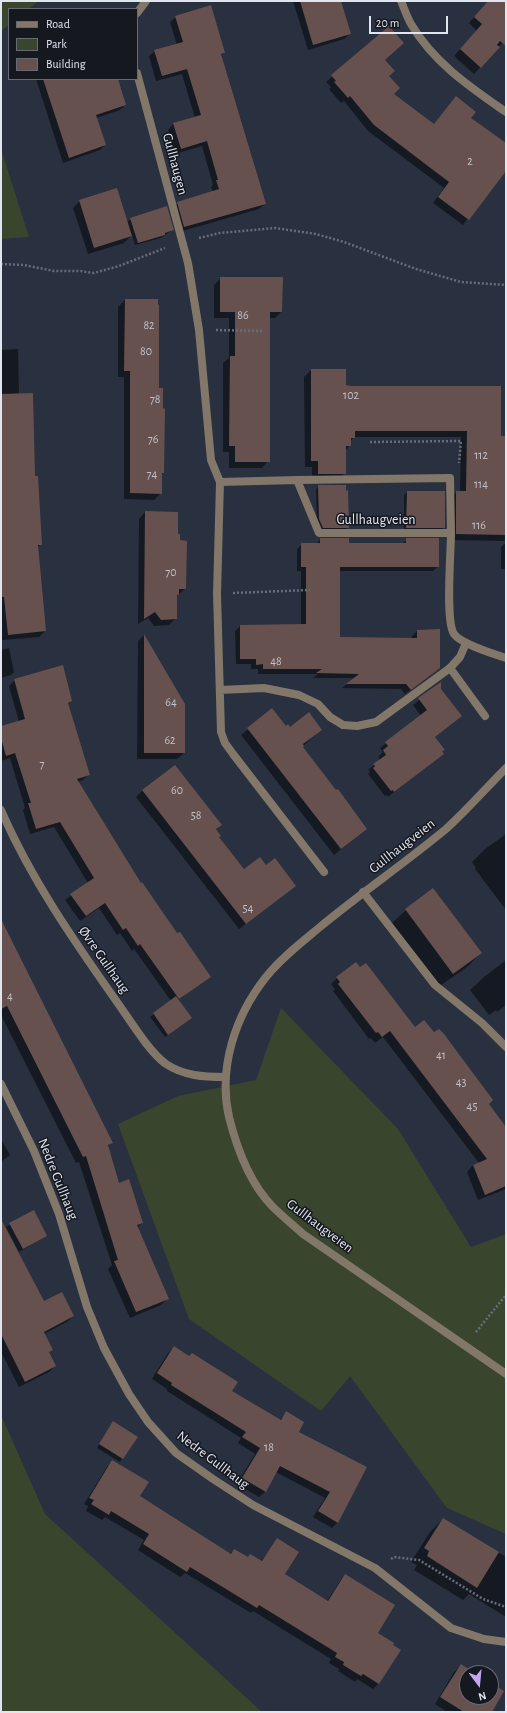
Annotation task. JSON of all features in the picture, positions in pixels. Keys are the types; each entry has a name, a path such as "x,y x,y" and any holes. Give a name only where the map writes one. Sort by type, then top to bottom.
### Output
{"street":[{"path":"138,12 146,1"},
{"path":"401,1 410,23 423,42 439,60 465,84 506,112"},
{"name":"Gullhaugen","path":"138,77 183,241 199,330"},
{"path":"199,330 211,460 220,482 217,594 221,732 225,743 324,872"},
{"path":"220,482 450,478 451,533 449,618 454,634 466,643 506,658"},
{"name":"Gullhaugveien","path":"297,480 319,533 451,533"},
{"path":"220,690 264,688 299,695 318,704 330,717 343,725 357,726 376,722 450,668 460,657 466,643"},
{"path":"450,668 485,716"},
{"name":"Gullhaugveien","path":"506,768 446,828 363,892 298,946 266,977 245,1008 231,1044 224,1077 226,1105 234,1138 246,1168 257,1187 272,1206 303,1234 506,1374"},
{"name":"Øvre Gullhaug","path":"1,810 32,873 78,946 145,1041 165,1064 182,1072 201,1077 224,1077"},
{"name":"Gullhaugveien","path":"363,892 435,985 482,1023 506,1048"},
{"name":"Nedre Gullhaug","path":"1,1084 34,1151 59,1214 86,1307 104,1348 129,1394 148,1422 176,1452 253,1505 375,1568 452,1628 484,1639 506,1642"}],"path":[{"path":"1,264 24,265 54,271 80,271 94,273 119,266 183,241 220,233 275,228 316,234 344,242 416,269 461,282 506,285"},
{"path":"199,330 263,331"},
{"path":"370,442 461,440 458,467 450,478"},
{"path":"217,594 310,590"},
{"path":"466,1346 506,1295"},
{"path":"375,1568 394,1557 419,1560 483,1599 506,1607"}],"green space":[{"path":"1,1 39,1 30,8 8,8 8,26 1,31"},
{"path":"1,149 29,237 1,239"},
{"path":"281,1008 398,1129 471,1247 506,1234 506,1534 447,1508 350,1376 321,1411 189,1319 118,1124 178,1096 256,1080"},
{"path":"1,1415 45,1514 262,1712 1,1712"}],"building":[{"path":"300,1 341,1 351,34 313,45"},
{"path":"488,1 506,1 506,46 500,41 497,45 500,47 481,68 460,49 482,24 474,17"},
{"path":"211,5 225,53 221,54 266,204 184,227 177,202 219,189 216,180 218,180 207,141 181,149 173,123 201,115 187,69 162,76 154,50 183,42 175,16"},
{"path":"389,26 404,43 385,60 395,71 389,76 400,88 394,94 434,124 456,96 476,112 471,118 506,143 506,171 469,220 438,197 449,182 374,125 350,96 348,98 334,82 336,81 331,75"},
{"path":"43,80 118,80 126,105 96,115 106,145 69,158"},
{"path":"117,188 132,236 94,248 79,200"},
{"path":"167,206 174,230 165,233 165,235 138,243 130,218"},
{"path":"220,277 283,277 282,312 270,312 270,462 235,462 235,446 229,446 230,356 235,356 235,312 220,312"},
{"path":"125,299 158,299 159,388 163,388 163,408 165,409 164,473 162,473 162,494 130,493 130,371 124,371"},
{"path":"311,369 346,369 346,385 351,386 501,386 501,436 506,436 506,535 456,534 456,491 466,491 467,431 355,431 355,438 351,438 351,446 346,446 346,474 318,474 318,461 311,461"},
{"path":"33,393 35,476 38,476 42,545 38,545 46,631 8,635 4,597 1,597 1,394"},
{"path":"318,485 346,485 346,491 348,490 349,528 323,528 319,519"},
{"path":"407,491 445,491 445,528 406,528"},
{"path":"145,511 178,512 178,534 180,534 180,540 187,541 186,589 179,589 179,595 177,595 177,619 161,620 155,612 144,619"},
{"path":"320,538 349,538 349,543 406,543 406,538 439,538 439,567 340,567 340,637 417,638 417,630 440,629 440,668 411,690 406,684 346,684 359,674 316,673 322,669 263,669 263,664 256,665 256,659 240,659 240,625 306,624 306,567 301,567 301,543 320,543"},
{"path":"144,634 185,704 185,753 144,753"},
{"path":"63,665 72,701 68,703 90,775 77,779 141,883 142,882 177,933 180,932 211,977 179,999 140,944 138,946 126,928 123,930 105,903 86,916 70,894 94,878 60,822 36,829 28,803 31,803 15,753 6,756 1,738 1,726 25,719 14,679"},
{"path":"441,682 441,689 462,716 435,737 445,750 442,751 444,754 394,792 393,790 391,791 373,768 375,766 373,764 386,755 383,750 388,746 385,742 427,710 418,698"},
{"path":"272,708 286,726 288,724 290,727 309,712 322,730 303,744 303,747 336,790 338,789 367,829 341,849 247,728"},
{"path":"175,765 222,825 216,829 221,836 219,837 244,869 260,857 266,865 275,858 296,886 246,924 142,790"},
{"path":"433,888 482,953 453,974 405,909"},
{"path":"1,919 113,1143 108,1145 119,1183 129,1179 143,1223 137,1225 169,1299 136,1312 114,1261 118,1260 86,1156 83,1157 7,1006 1,1009"},
{"path":"356,962 360,967 366,963 415,1027 424,1020 434,1032 439,1029 444,1034 493,1100 489,1104 506,1127 506,1186 485,1195 473,1165 487,1159 390,1031 382,1037 378,1032 376,1033 338,984 340,982 336,977"},
{"path":"176,996 192,1018 168,1035 153,1013"},
{"path":"34,1210 47,1236 23,1249 9,1223"},
{"path":"1,1219 44,1301 62,1292 74,1316 44,1332 53,1350 49,1352 56,1366 25,1382 1,1334"},
{"path":"174,1346 189,1356 192,1353 238,1382 232,1391 281,1420 286,1411 304,1422 299,1432 367,1467 338,1523 318,1511 330,1492 280,1466 266,1492 242,1478 260,1448 242,1437 246,1432 171,1385 172,1383 157,1373"},
{"path":"113,1421 138,1437 123,1459 99,1444"},
{"path":"112,1460 149,1482 140,1496 231,1554 234,1549 248,1557 250,1554 262,1561 277,1538 299,1552 285,1574 328,1601 345,1574 395,1605 378,1633 394,1643 393,1645 401,1650 379,1684 363,1674 361,1676 343,1665 344,1662 335,1657 337,1653 259,1605 257,1608 190,1567 187,1572 143,1544 149,1534 111,1511 109,1515 91,1504 94,1500 89,1498"},
{"path":"443,1518 499,1552 477,1588 427,1556 429,1551 424,1548"},
{"path":"459,1667 459,1705 496,1705 492,1712 464,1712 440,1697"},
{"path":"499,1688 504,1691 499,1700"}]}
